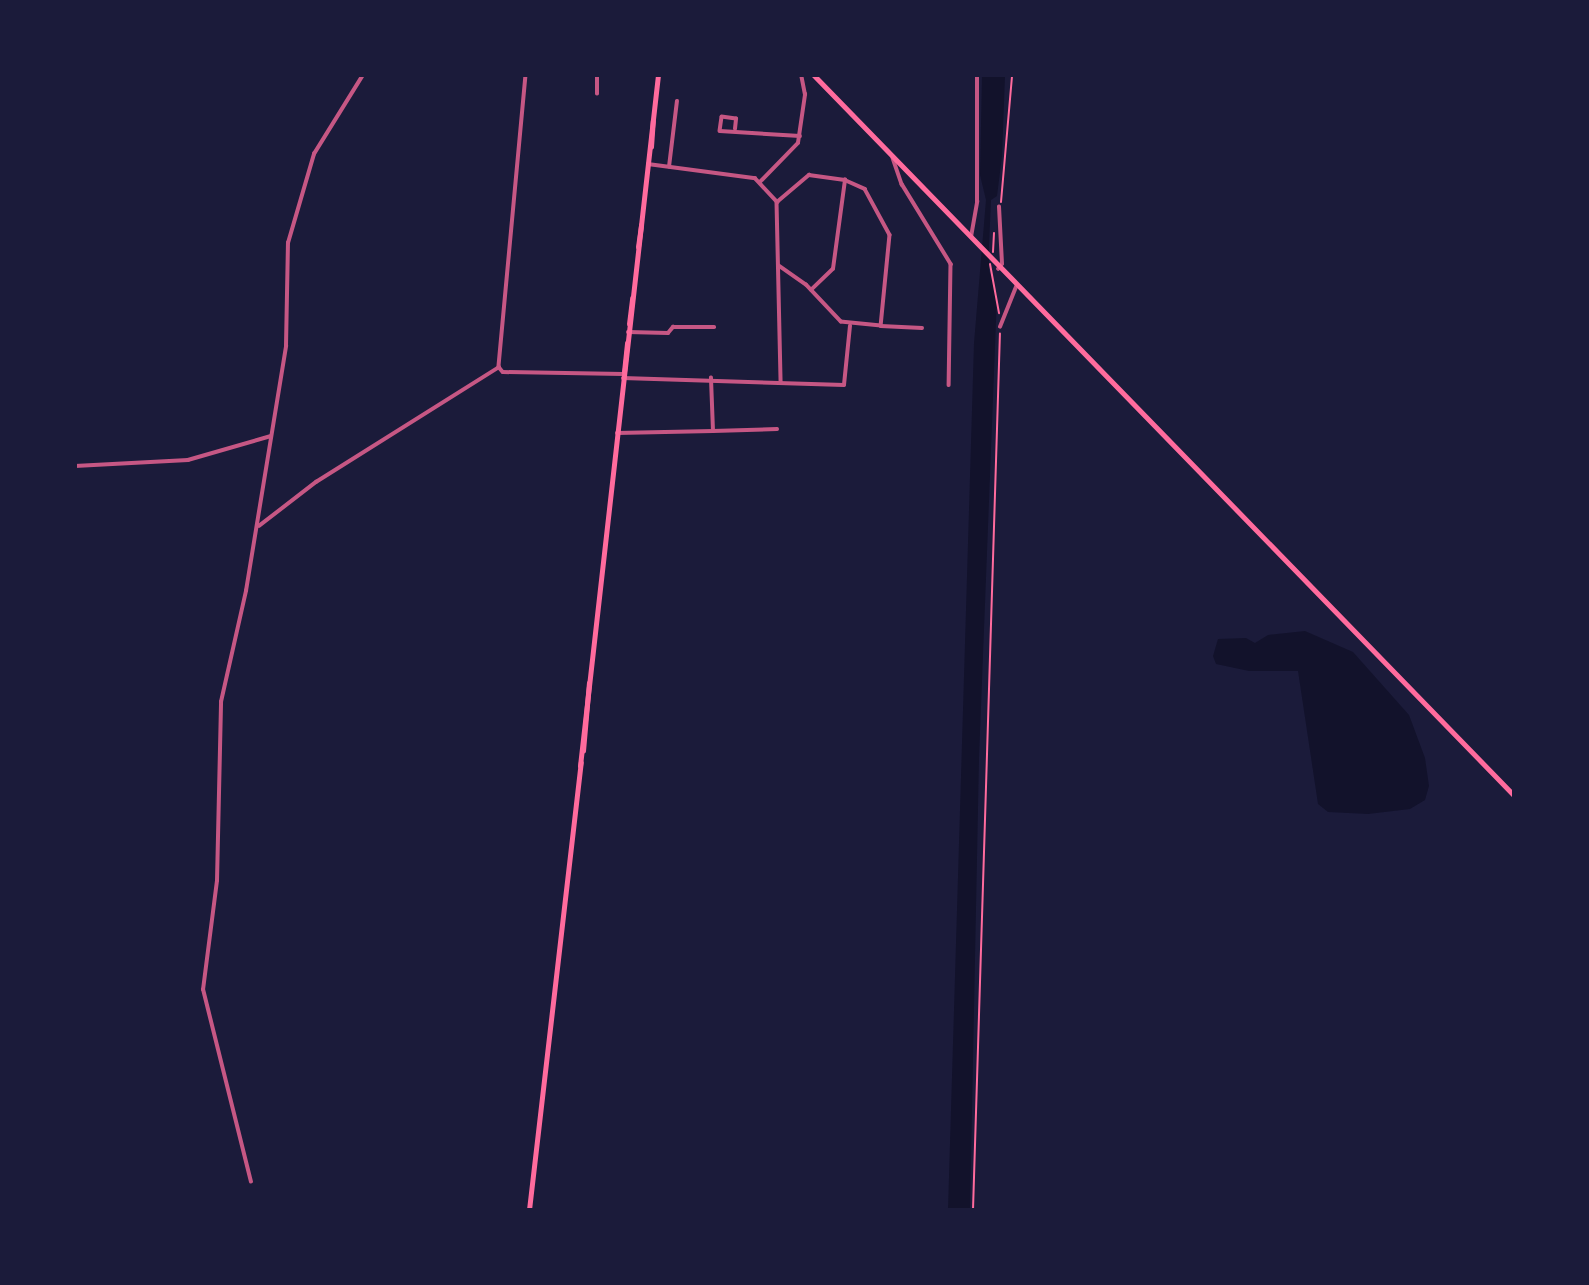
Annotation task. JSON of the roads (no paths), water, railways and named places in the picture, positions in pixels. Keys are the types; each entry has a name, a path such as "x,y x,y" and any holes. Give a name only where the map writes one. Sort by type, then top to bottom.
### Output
{"main road":[{"path":"529,1210 658,75"},
{"path":"814,75 998,269 1087,355 1514,795"}],"street":[{"path":"251,1182 204,990 218,881 220,702 257,527 271,436 288,321 288,243 314,154 363,75"},
{"path":"526,75 499,367 503,372 844,385 850,326"},
{"path":"597,75 597,94"},
{"path":"760,182 796,146 800,136 805,94 801,75"},
{"path":"971,239 977,202 977,75"},
{"path":"669,167 677,101"},
{"path":"722,117 736,119 735,129 734,133 720,131 722,117"},
{"path":"735,129 800,136"},
{"path":"893,158 902,184 951,264 949,385"},
{"path":"648,164 760,182 777,202 781,383"},
{"path":"777,202 803,177 845,180 865,189 890,235 881,326"},
{"path":"811,290 833,269 845,180"},
{"path":"998,269 1002,264 999,206"},
{"path":"779,266 811,290 834,317 850,326 922,328"},
{"path":"1000,327 1016,287"},
{"path":"628,332 713,327"},
{"path":"257,527 316,482 499,367"},
{"path":"712,378 713,431"},
{"path":"616,433 777,429"},
{"path":"75,466 188,460 271,436"}]}
